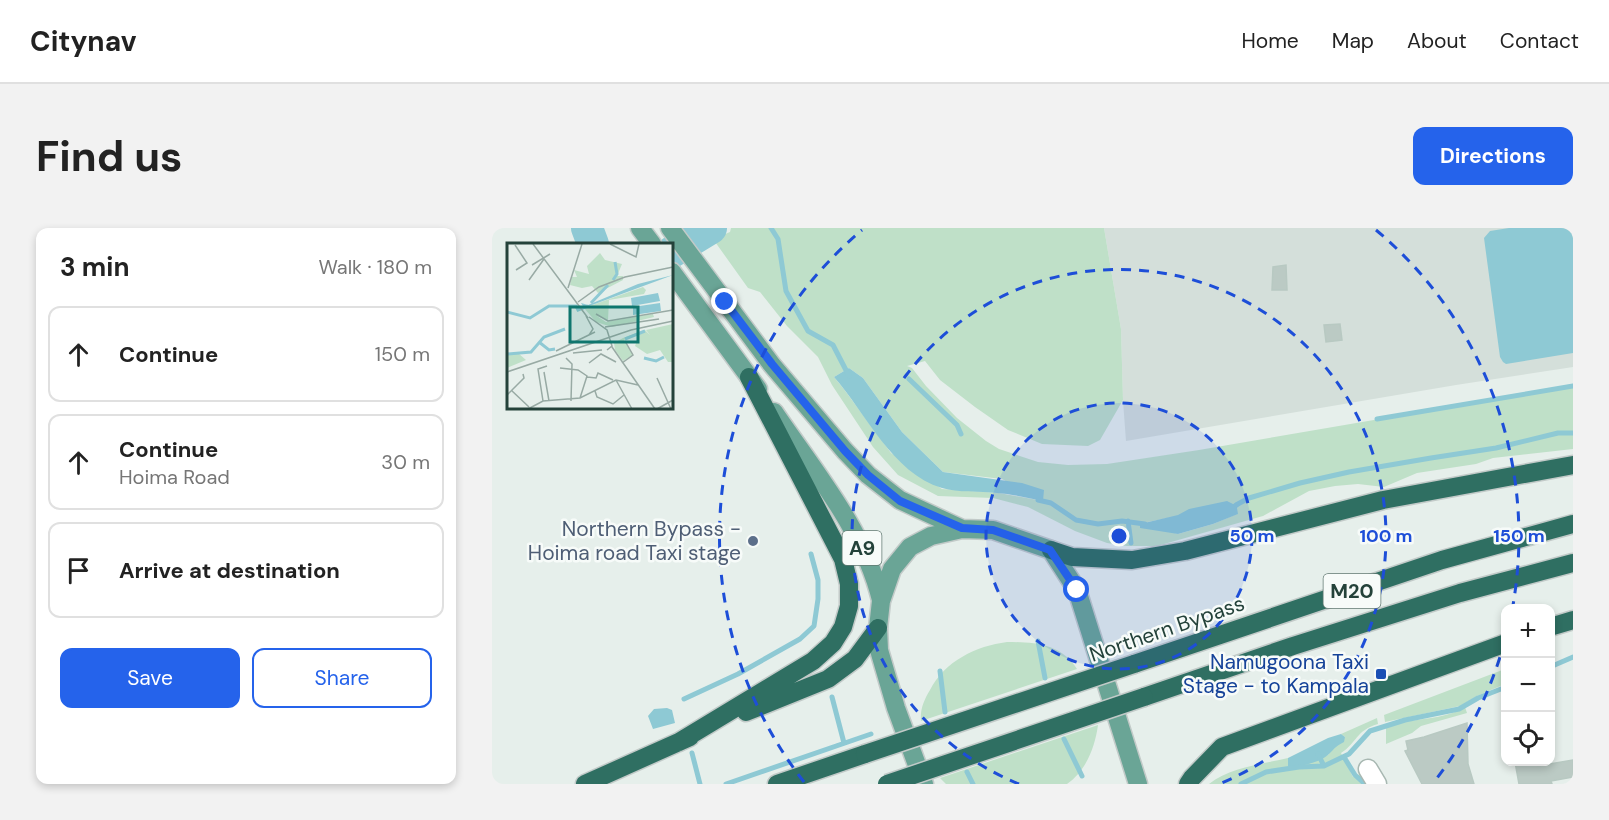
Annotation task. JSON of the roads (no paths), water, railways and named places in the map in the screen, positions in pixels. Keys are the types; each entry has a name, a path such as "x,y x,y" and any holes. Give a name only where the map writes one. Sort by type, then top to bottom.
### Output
{"highway":[{"path":"679,741 813,661 833,643 843,627 849,606 849,584 843,560 749,377"},
{"path":"1050,550 1072,557 1132,560 1185,551 1383,501 1573,465"},
{"name":"Northern Bypass","path":"777,784 1442,560 1573,524"},
{"name":"M20","path":"887,784 1293,646 1460,592 1573,563"},
{"path":"1555,626 1573,620"},
{"path":"585,784 679,741 828,679 855,659 878,628"},
{"path":"1188,784 1222,747 1501,645"}],"main road":[{"path":"640,228 651,243"},
{"path":"670,228 772,364 868,475 900,501 962,528"},
{"path":"674,275 749,377"},
{"name":"A9","path":"749,377 834,499 866,555 876,579 881,601"},
{"path":"924,784 896,708 879,650 878,628 881,601 892,569 910,547 931,536 962,528 993,530 1050,550 1077,590 1138,784"}],"water":[{"path":"1509,228 1573,228 1573,353 1506,364 1500,357 1484,238 1490,231"},
{"path":"849,368 863,378 902,432 943,472 1022,483 1044,490 1043,501 1003,494 948,490 924,480 894,456 834,377"},
{"path":"1227,501 1233,504 1242,503 1237,508 1238,514 1213,524 1178,534 1140,528 1140,524 1178,515 1189,509"},
{"path":"654,709 672,710 675,723 653,729 648,716"},
{"path":"1341,734 1345,737 1344,742 1321,760 1310,764 1288,766 1288,758"}],"waterway":[{"path":"587,228 593,243"},
{"path":"674,251 711,228"},
{"path":"771,228 778,239 786,291 808,331 833,345 849,376"},
{"path":"909,379 957,425 961,434"},
{"path":"1377,419 1573,386"},
{"path":"1236,505 1249,498 1300,483 1349,472 1496,448 1558,433 1573,433"},
{"path":"1038,500 1051,503 1076,520 1098,524 1122,521 1145,524"},
{"path":"1128,521 1131,543"},
{"path":"684,699 738,674 800,639 814,626 818,580 811,554"},
{"path":"1038,641 1045,678"},
{"path":"1555,665 1573,657"},
{"path":"940,671 945,712"},
{"path":"1318,754 1324,766 1349,754 1370,731 1405,720 1459,709 1501,689"},
{"path":"832,697 844,743"},
{"path":"726,784 871,734"},
{"path":"1064,739 1082,776"},
{"path":"692,753 700,784"},
{"path":"1344,757 1355,775 1365,784"},
{"path":"1241,784 1266,772 1324,766"},
{"path":"967,772 973,784"}],"place":[{"name":"Northern Bypass - Hoima road Taxi stage","path":"753,541"},
{"name":"Namugoona Taxi Stage - to Kampala","path":"1381,674"}]}
